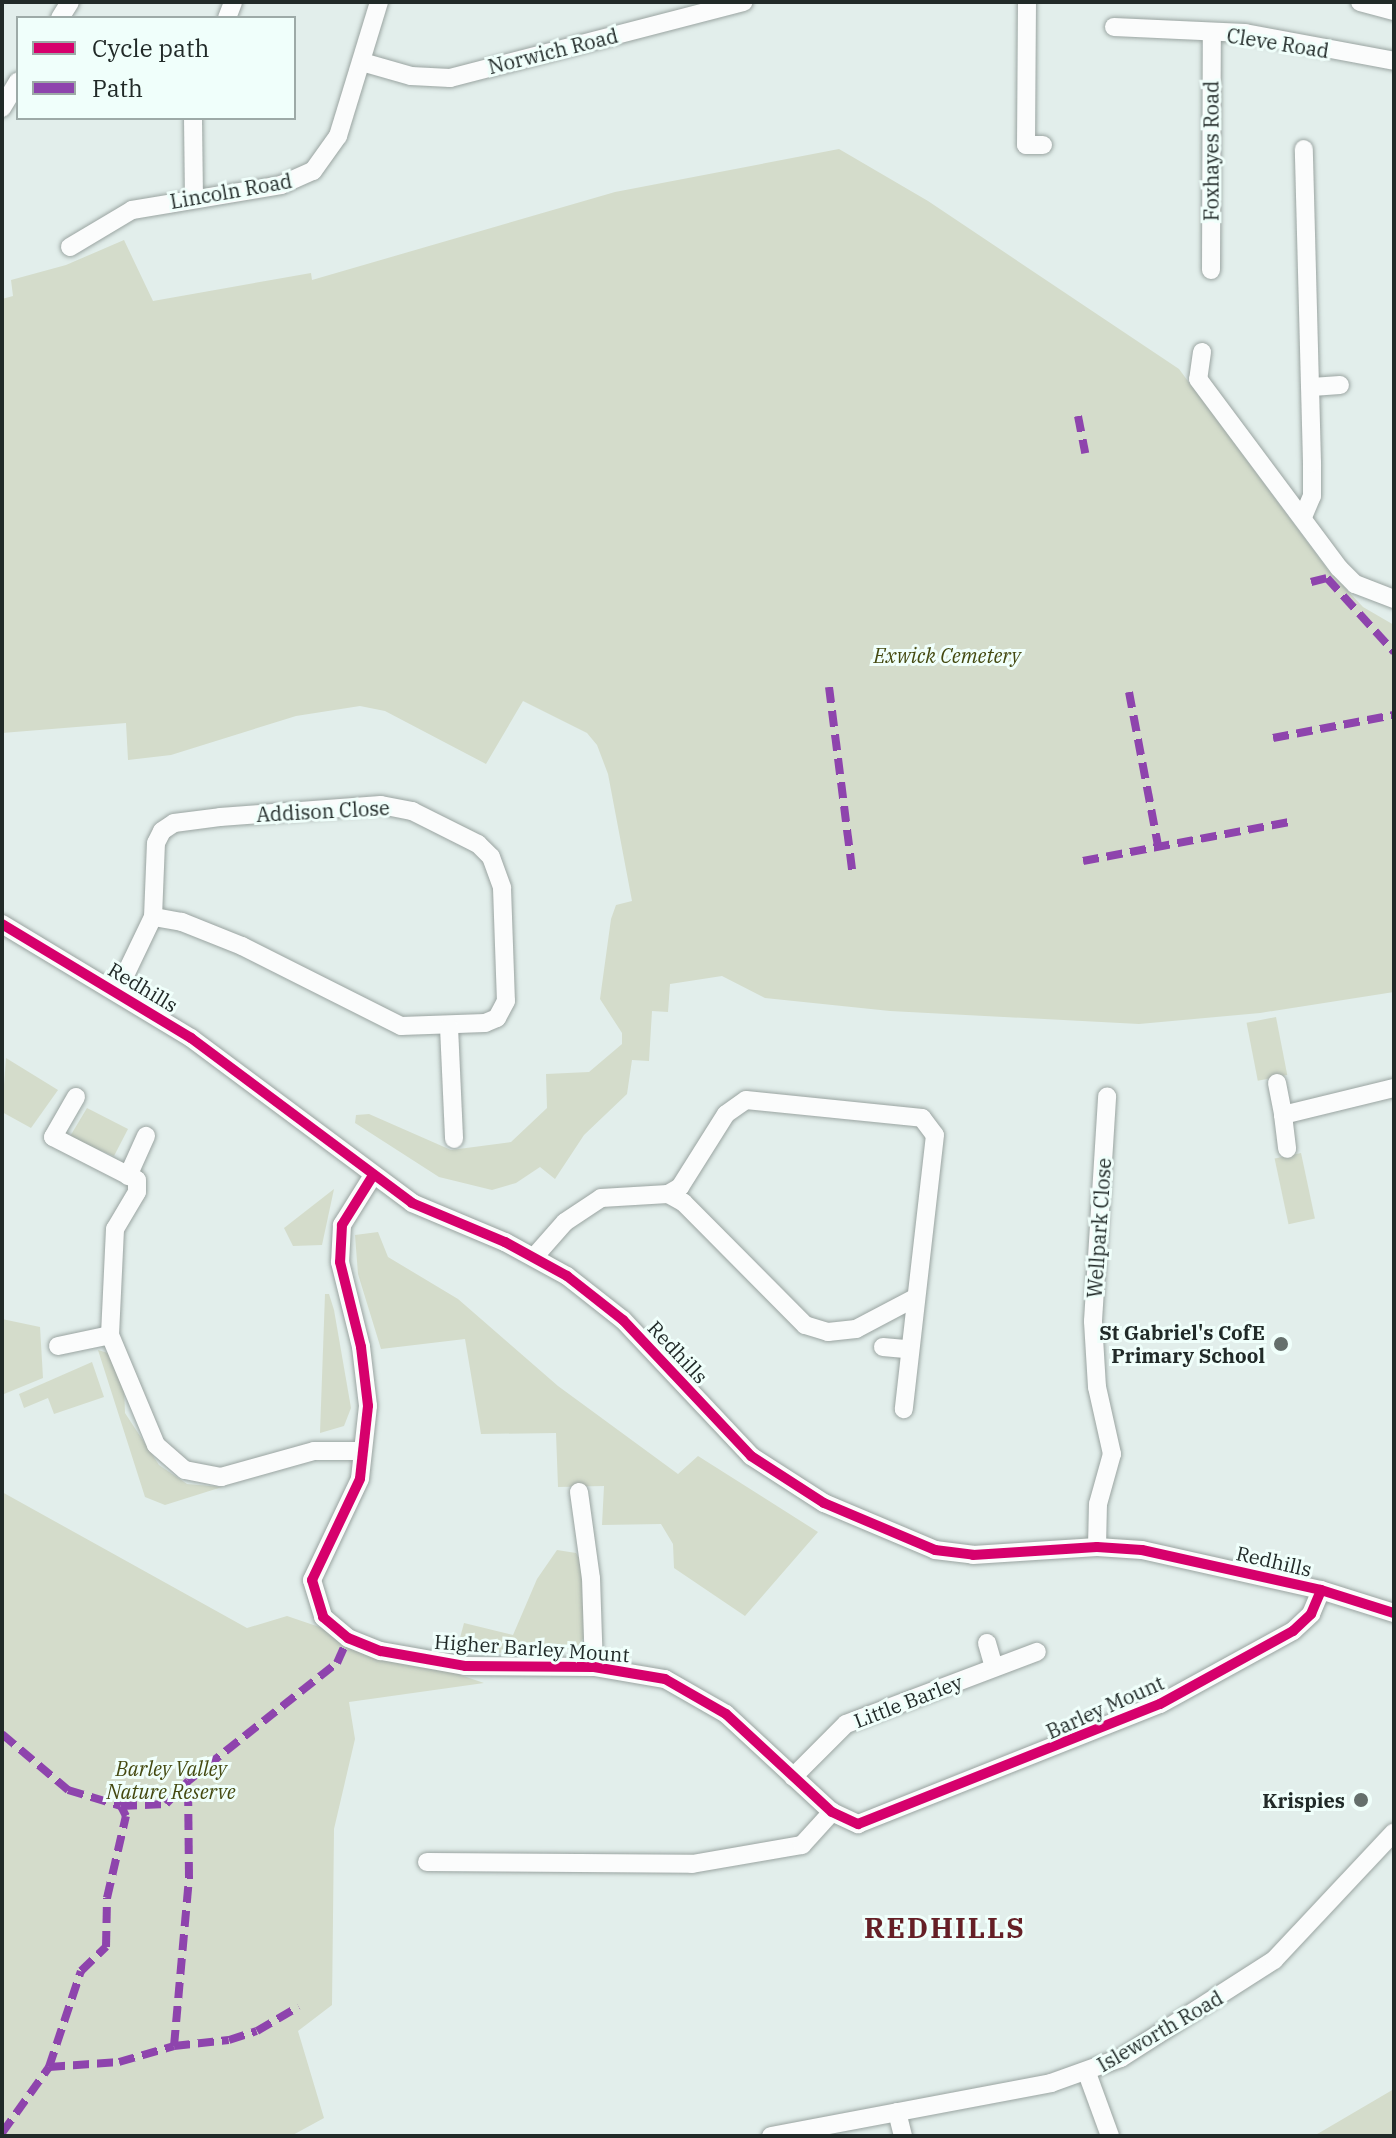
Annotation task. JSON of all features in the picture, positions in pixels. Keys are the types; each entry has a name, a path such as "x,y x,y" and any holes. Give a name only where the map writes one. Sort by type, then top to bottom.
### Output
{"street":[{"name":"Lincoln Road","path":"70,247 132,210 194,197 281,185 313,171 338,136 379,2"},
{"name":"Norwich Road","path":"362,62 411,76 450,78 743,2"},
{"path":"1027,2 1028,145"},
{"path":"1360,2 1394,11"},
{"name":"Cleve Road","path":"1114,27 1262,36 1394,61"},
{"name":"Foxhayes Road","path":"1211,270 1212,32"},
{"path":"2,108 16,84"},
{"path":"193,120 194,197"},
{"path":"1299,160 1312,387 1312,496 1303,517"},
{"path":"1202,352 1198,379 1355,584 1394,599"},
{"path":"1312,387 1340,385"},
{"name":"Addison Close","path":"117,992 153,917 156,843 174,823 337,806 412,811 486,850 502,888 506,1001 492,1021 449,1027 401,1026 242,946 182,922 153,917"},
{"name":"Redhills","path":"2,924 191,1038 372,1177 434,1215 535,1256 623,1320 751,1456 824,1503 935,1550 973,1555 1097,1547 1142,1550 1321,1590 1394,1613"},
{"path":"449,1027 454,1139"},
{"path":"1277,1083 1287,1149"},
{"path":"1283,1115 1394,1088"},
{"name":"Wellpark Close","path":"1097,1547 1098,1504 1112,1454 1097,1387 1093,1321 1107,1096"},
{"path":"76,1097 53,1137 137,1180 137,1192 115,1229 110,1335 156,1445 185,1470 221,1477 314,1451 362,1451"},
{"path":"668,1194 693,1172 726,1114 746,1100 922,1118 935,1135 913,1299 904,1409"},
{"path":"128,1176 146,1136"},
{"name":"Higher Barley Mount","path":"372,1177 342,1225 340,1262 361,1347 368,1406 360,1479 313,1572 315,1603 331,1628 381,1651 465,1666 594,1667 644,1673 686,1688 726,1714 832,1812"},
{"path":"535,1256 565,1222 601,1198 668,1194 684,1203 805,1325 828,1332 856,1329 913,1299"},
{"path":"58,1346 110,1335"},
{"path":"883,1347 908,1349"},
{"path":"579,1492 591,1578 594,1667"},
{"name":"Barley Mount","path":"832,1812 858,1824 882,1817 1160,1704 1293,1631 1311,1614 1321,1590"},
{"path":"987,1643 994,1667"},
{"name":"Little Barley","path":"793,1777 846,1724 1037,1652"},
{"path":"427,1862 707,1862 802,1845 832,1812"},
{"name":"Isleworth Road","path":"771,2136 1087,2073 1169,2031 1274,1960 1394,1832"},
{"path":"1087,2073 1110,2136"},
{"path":"897,2112 903,2136"}],"green space":[{"name":"Exwick Cemetery","path":"839,149 928,201 1179,369 1328,570 1363,607 1394,625 1394,992 1260,1013 1139,1024 890,1011 765,998 722,976 670,984 668,1012 652,1011 649,1061 632,1060 627,1094 584,1135 555,1179 540,1167 516,1183 492,1190 439,1177 355,1123 356,1115 369,1114 451,1150 511,1142 547,1108 546,1074 589,1072 622,1044 622,1033 600,999 611,919 616,905 632,901 608,774 597,745 587,733 523,701 486,764 385,711 360,706 296,716 171,755 128,760 126,723 2,733 2,299 13,296 11,280 66,265 124,240 153,301 311,273 312,280 615,192"},
{"path":"1276,1017 1287,1075 1258,1081 1247,1023"},
{"path":"6,1058 58,1090 31,1128 2,1112"},
{"path":"87,1108 128,1129 114,1156 69,1138"},
{"path":"1301,1153 1315,1219 1289,1224 1275,1159"},
{"path":"334,1189 322,1245 293,1246 284,1228"},
{"path":"378,1232 388,1257 458,1299 558,1386 678,1474 698,1456 818,1532 745,1616 674,1568 673,1544 661,1524 602,1525 604,1486 558,1487 556,1433 481,1434 465,1339 381,1349 358,1274 355,1235"},
{"path":"325,1294 329,1294 334,1310 351,1408 344,1426 320,1433"},
{"path":"2,1319 40,1327 43,1378 4,1394"},
{"path":"98,1350 111,1354 124,1386 125,1413 159,1465 187,1484 222,1487 165,1505 145,1497"},
{"path":"92,1362 104,1397 54,1414 48,1398 24,1408 19,1394"},
{"name":"Barley Valley Nature Reserve","path":"2,1492 247,1628 287,1616 484,1683 349,1702 355,1739 334,1829 332,2005 298,2031 324,2118 291,2136 2,2136"},
{"path":"557,1550 576,1553 581,1561 584,1637 577,1649 493,1653 457,1649 464,1623 513,1635 537,1579"},
{"path":"1394,2089 1394,2136 1313,2136 1319,2133"}],"marked path":[{"path":"1078,416 1085,453"},
{"path":"1311,582 1327,578 1394,652"},
{"path":"829,687 853,876"},
{"path":"1129,692 1158,846"},
{"path":"1273,738 1394,715"},
{"path":"1083,861 1289,822"},
{"path":"174,2046 189,1878 188,1781 337,1663 348,1638"},
{"path":"2,1734 68,1790 121,1806 166,1804 188,1781"},
{"path":"49,2067 81,1971 106,1947 107,1898 126,1816 121,1806"},
{"path":"2,2133 49,2067 119,2062 174,2046 229,2040 257,2031 298,2007"}],"cycle path":[{"path":"2,924 191,1038 412,1203 505,1242 567,1276 623,1320 751,1456 824,1503 935,1550 973,1555 1097,1547 1142,1550 1321,1590 1394,1613"},
{"path":"372,1177 342,1225 340,1262 361,1347 368,1406 360,1479 312,1580 323,1617 348,1638 381,1651 465,1666 594,1667 665,1679 726,1714 832,1812 858,1824 1160,1704 1293,1631 1311,1614 1321,1590"}],"place":[{"name":"St Gabriel's CofE Primary School","path":"1281,1344"},
{"name":"Krispies","path":"1361,1800"}],"district":[{"name":"REDHILLS","path":"945,1928"}]}
